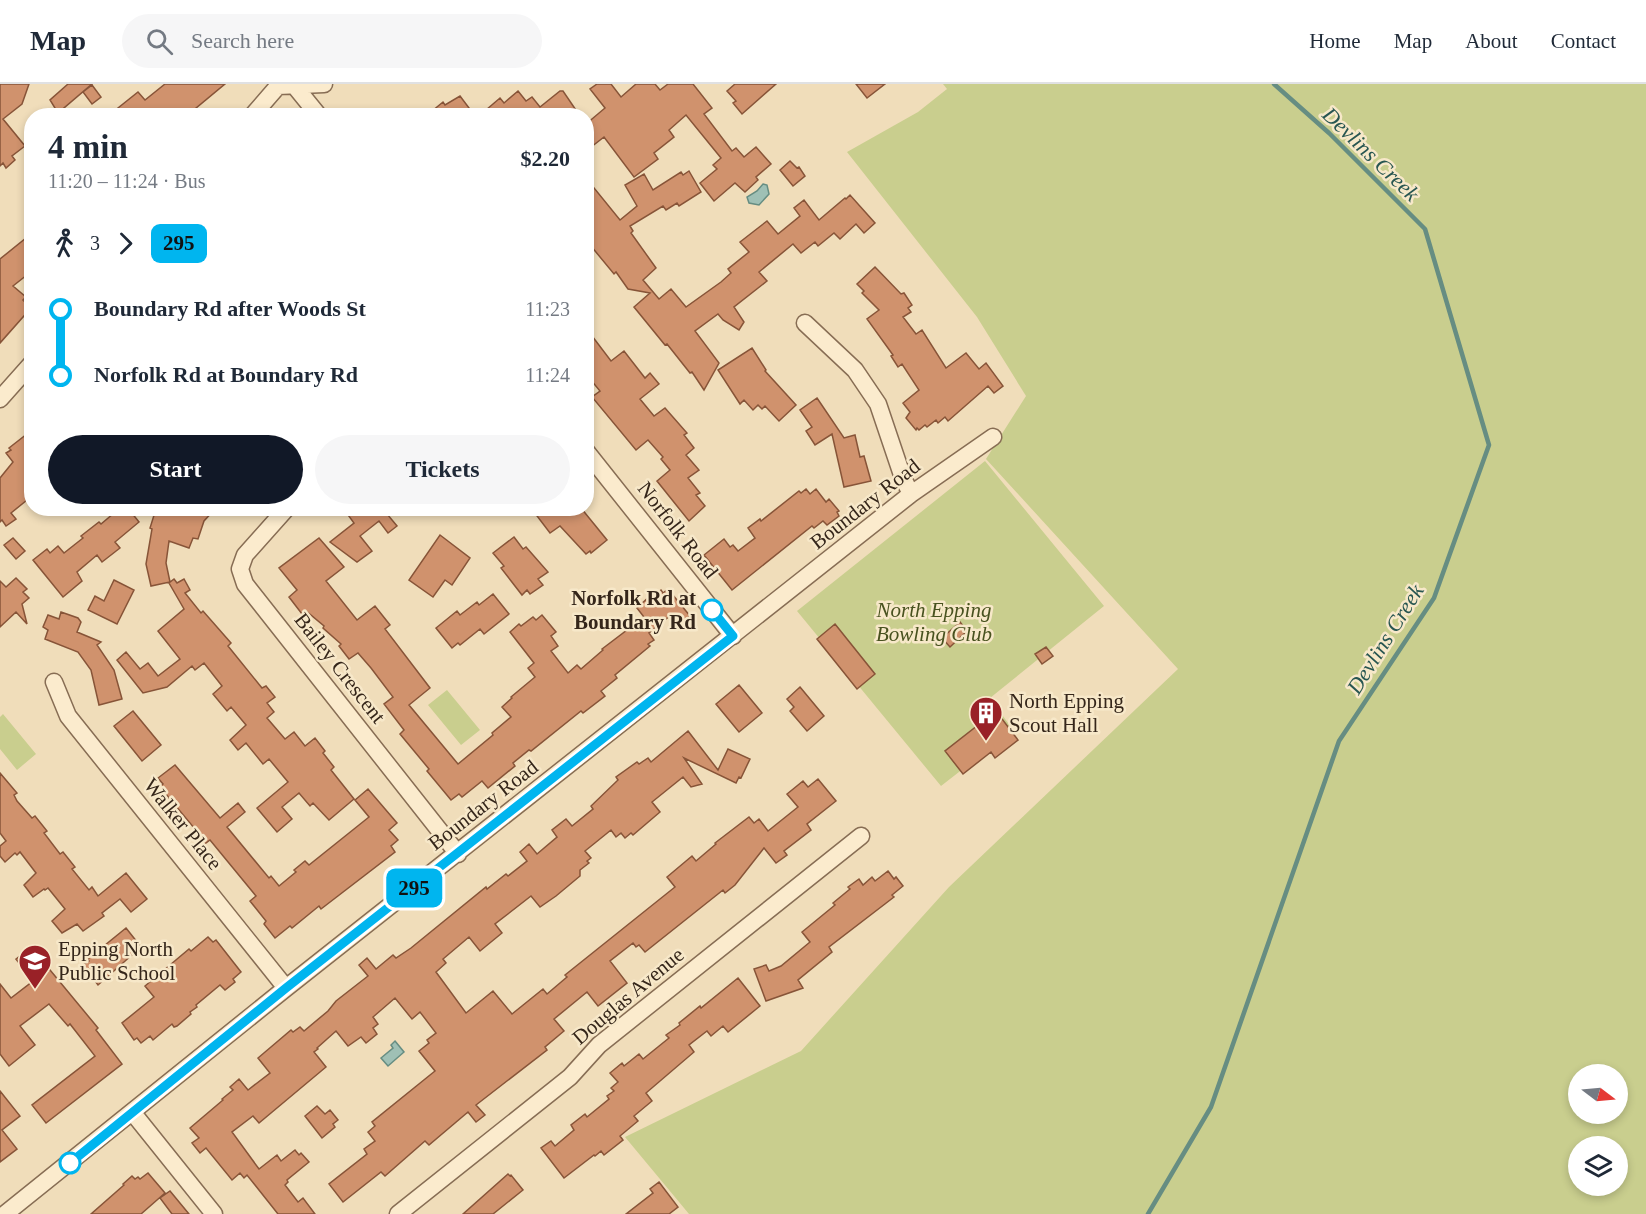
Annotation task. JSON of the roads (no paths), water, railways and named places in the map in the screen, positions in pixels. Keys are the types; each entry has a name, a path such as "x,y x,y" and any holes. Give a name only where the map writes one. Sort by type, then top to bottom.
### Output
{"street":[{"path":"259,108 278,86 324,84"},
{"path":"295,85 313,108"},
{"path":"806,323 855,370 878,404 903,478 911,494"},
{"path":"0,399 24,372"},
{"name":"Boundary Road","path":"5,1214 286,988 911,494 993,437"},
{"name":"Norfolk Road","path":"594,461 733,636"},
{"name":"Bailey Crescent","path":"279,516 245,555 240,569 245,584 458,854"},
{"name":"Walker Place","path":"54,682 68,716 286,988"},
{"name":"Douglas Avenue","path":"398,1214 570,1077 599,1045 861,836"},
{"path":"133,1113 214,1214"}],"water":[{"path":"763,184 767,185 769,194 759,205 749,203 747,197"},
{"path":"395,1041 404,1052 388,1066 381,1058 393,1048 391,1045"}],"waterway":[{"name":"Devlins Creek","path":"1148,1214 1211,1107 1339,741 1434,598 1489,445 1425,229 1329,133 1274,84"}],"place":[{"name":"Norfolk Rd at Boundary Rd","path":"712,610"},
{"name":"North Epping Scout Hall","path":"986,742"},
{"name":"Epping North Public School","path":"35,990"}],"park label":[{"name":"North Epping Bowling Club","path":"934,622"}]}
